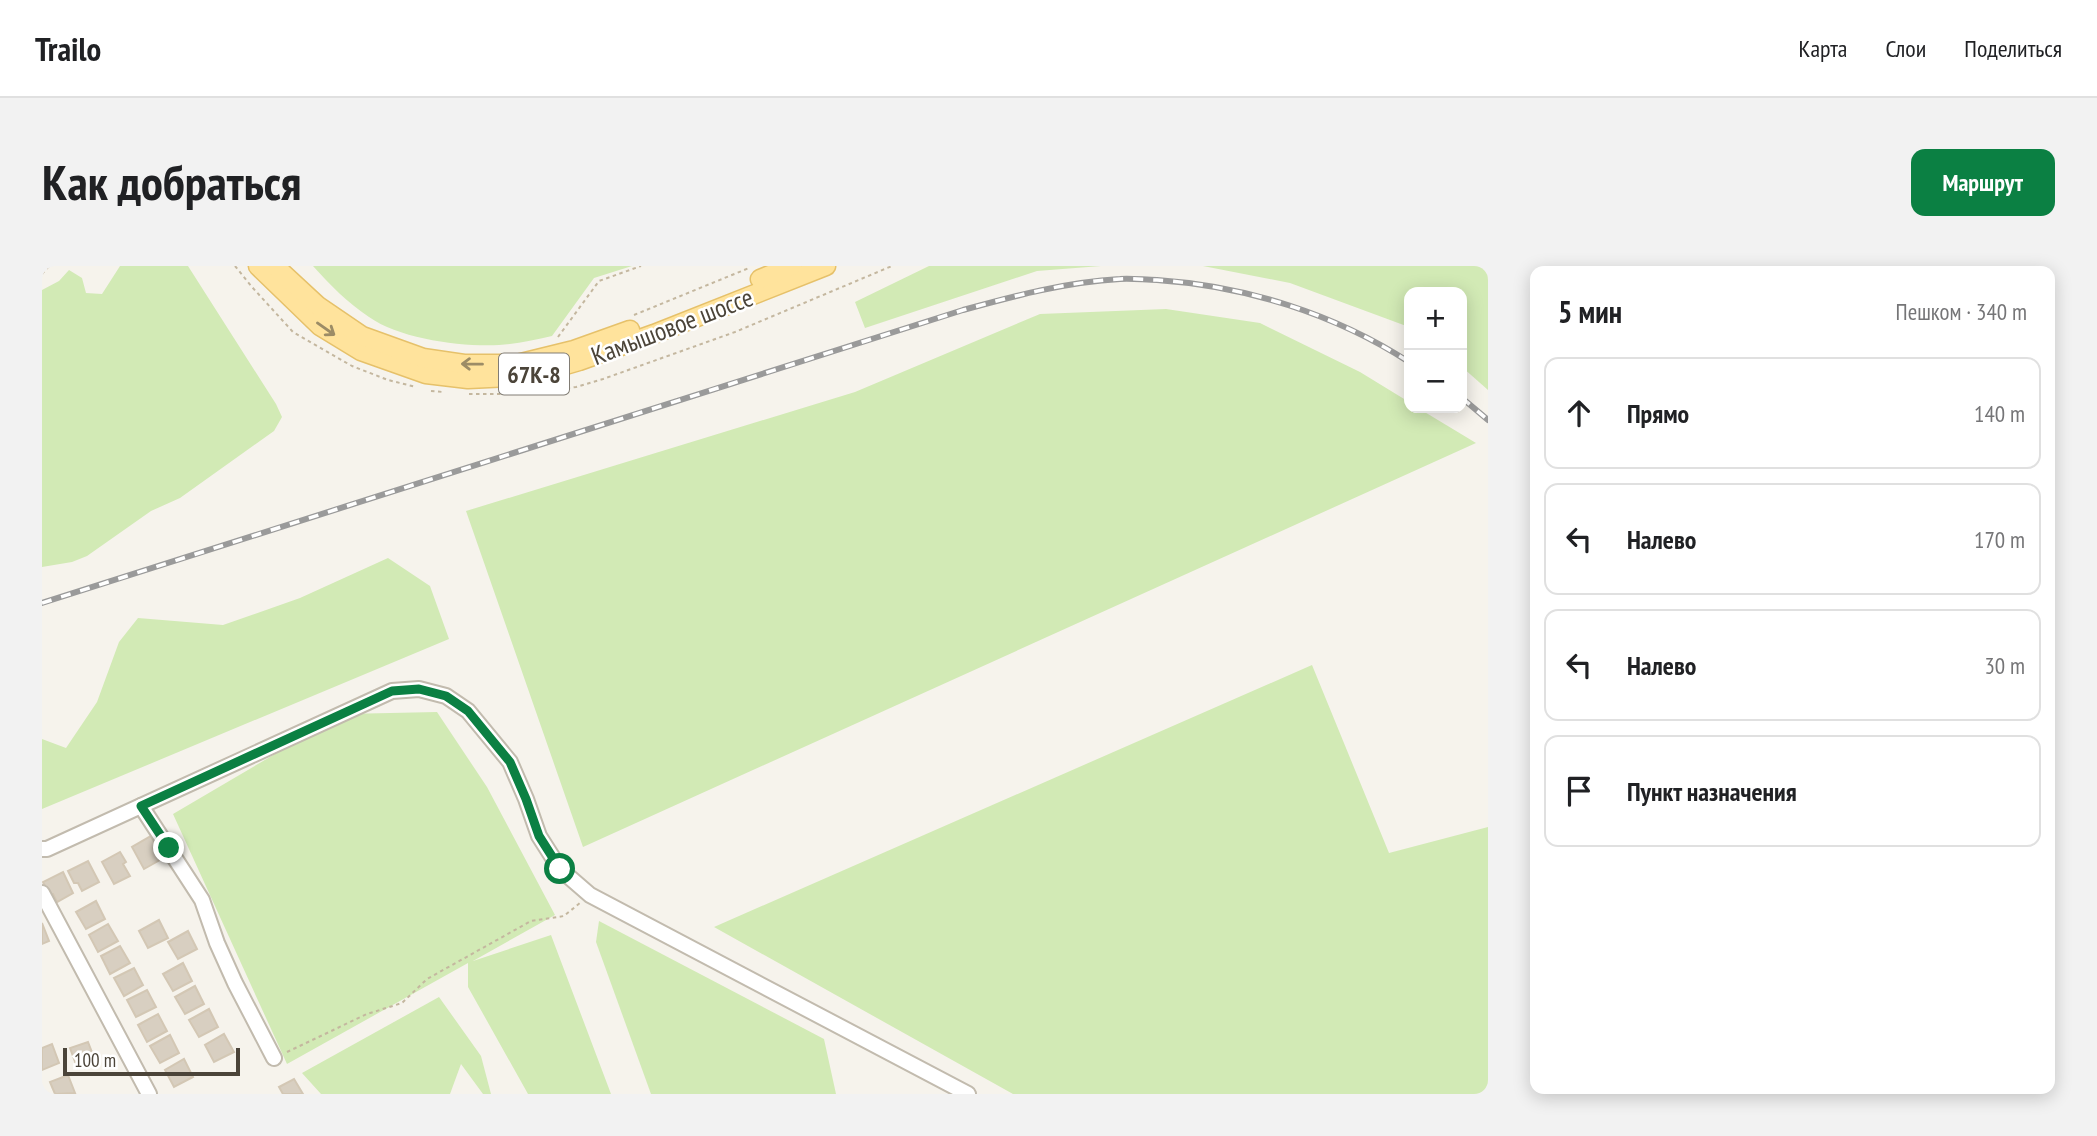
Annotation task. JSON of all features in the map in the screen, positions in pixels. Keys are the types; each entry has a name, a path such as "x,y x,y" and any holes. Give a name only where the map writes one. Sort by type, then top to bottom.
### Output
{"main road":[{"name":"Камышовое шоссе","path":"258,266 320,326 361,351 426,374 468,379 528,376 579,361 825,266"},
{"name":"Камышовое шоссе","path":"275,266 318,306 362,336 384,346 423,358 464,364 517,364 574,350 631,330 792,266"}],"street":[{"path":"42,849 392,691 419,689 446,696 468,711 510,762 539,836 560,869 590,895 968,1094"},
{"path":"141,806 202,900 217,943 274,1058"},
{"path":"42,893 149,1094"}],"path":[{"path":"42,274 49,266"},
{"path":"235,266 251,287"},
{"path":"564,339 554,342 599,281 641,266"},
{"path":"624,319 755,266"},
{"path":"274,1058 368,1014 402,1003 427,979 531,921 564,916 590,895"}],"green space":[{"path":"120,266 188,266 282,417 274,431 180,498 151,511 87,556 72,562 42,567 42,290 59,281 69,270 82,278 86,293 102,294"},
{"path":"313,266 632,266 594,278 552,336 512,344 484,345 431,340 382,325 361,312"},
{"path":"929,266 1101,266 1037,271 865,328 855,302"},
{"path":"1203,266 1488,266 1488,390 1467,371 1467,287 1404,287 1404,325 1290,283"},
{"path":"1166,309 1260,323 1360,372 1404,399 1404,413 1426,413 1476,443 583,847 466,511 855,392 1040,314"},
{"path":"388,558 430,586 449,639 42,809 42,739 66,748 97,702 119,642 138,618 223,625 300,598"},
{"path":"1312,665 1389,853 1488,827 1488,1094 1013,1094 714,927"},
{"path":"437,712 487,787 555,915 473,961 551,935 611,1094 528,1094 468,987 468,963 287,1064 173,814 343,714"},
{"path":"599,921 824,1039 836,1094 651,1094 596,942"},
{"path":"439,997 481,1056 491,1094 483,1094 461,1064 450,1094 321,1094 302,1073"}],"building":[{"path":"151,836 156,846 153,848 160,860 144,869 132,847"},
{"path":"120,852 130,876 114,884 102,862"},
{"path":"88,861 99,882 82,891 68,871"},
{"path":"63,872 73,893 57,902 43,882"},
{"path":"96,901 105,919 86,929 76,912"},
{"path":"159,920 168,938 148,948 139,931"},
{"path":"42,923 49,941 42,944"},
{"path":"108,924 118,941 98,952 89,935"},
{"path":"188,931 197,949 178,959 168,942"},
{"path":"120,946 130,963 110,974 101,956"},
{"path":"183,963 192,981 173,991 163,974"},
{"path":"134,968 143,985 124,996 114,978"},
{"path":"195,986 204,1004 185,1014 175,997"},
{"path":"147,990 156,1007 136,1017 127,1000"},
{"path":"209,1009 218,1027 199,1037 189,1020"},
{"path":"158,1014 167,1031 147,1042 138,1025"},
{"path":"224,1034 234,1052 214,1062 205,1045"},
{"path":"170,1035 179,1053 160,1063 150,1046"},
{"path":"88,1042 95,1060 77,1067 70,1048"},
{"path":"52,1044 59,1063 42,1070 42,1048"},
{"path":"184,1059 193,1077 174,1087 165,1070"},
{"path":"68,1075 75,1093 55,1094 50,1082"},
{"path":"294,1079 303,1094 283,1094 279,1087"}],"railway":[{"path":"42,603 963,310 1060,286 1129,279 1190,283 1224,289 1289,305 1320,317 1351,330 1404,359"},
{"path":"1467,402 1488,420"}],"route":[{"path":"169,848 141,806 392,691 419,689 446,696 468,711 510,762 539,836 560,869"}]}
